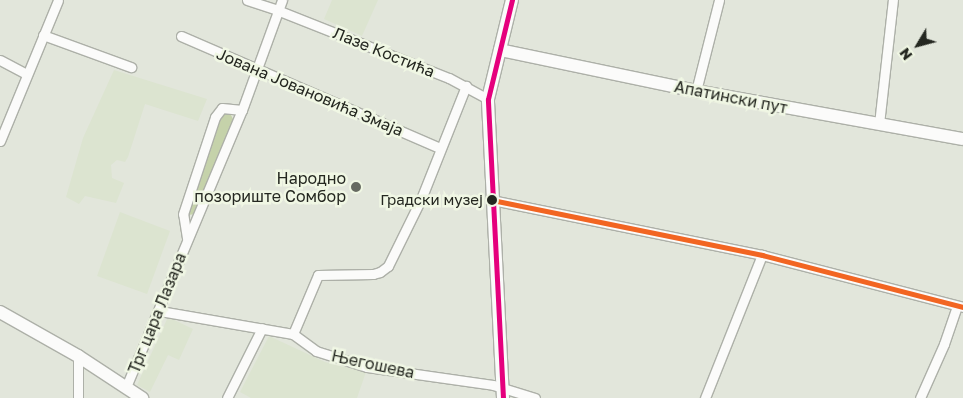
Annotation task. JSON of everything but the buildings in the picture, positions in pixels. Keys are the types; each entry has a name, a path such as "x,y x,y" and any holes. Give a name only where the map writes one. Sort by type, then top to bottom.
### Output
{"main road":[{"path":"503,393 488,99 512,0"},
{"name":"Апатински пут","path":"500,50 696,91 963,139"},
{"path":"0,312 78,356 142,398"}],"street":[{"path":"0,141 58,0"},
{"name":"Лазе Костића","path":"247,0 277,10 466,86 488,99"},
{"path":"242,110 282,0"},
{"path":"696,91 719,0"},
{"path":"879,124 893,0"},
{"path":"42,35 131,67"},
{"name":"Јована Јовановића Змаја","path":"181,36 257,71 440,148"},
{"path":"0,60 26,74"},
{"path":"293,334 318,276 372,274 380,272 388,266 421,199 466,86"},
{"name":"Трг цара Лазара","path":"126,387 160,311 187,238 242,110 222,108 215,117 182,214 187,238"},
{"path":"492,200 762,255 960,306 920,398"},
{"path":"705,398 762,255"},
{"name":"Његошева","path":"160,311 293,334 316,351 367,367 536,398"},
{"path":"227,398 262,328"},
{"path":"78,356 78,398"}],"shaded area":[{"path":"332,0 378,0 362,36 324,19"},
{"path":"114,70 207,99 198,121 145,104 128,157 125,162 117,160 111,165 112,178 124,183 116,203 85,196 79,204 66,197 83,138"},
{"path":"120,212 170,231 147,294 97,276"},
{"path":"168,317 193,329 179,360 168,355 150,392 137,385"},
{"path":"269,336 325,362 366,372 357,398 251,398 240,392"}],"green space":[{"path":"223,112 230,113 234,121 194,214 189,215 187,212 217,117"}],"transit line":[{"path":"503,398 488,99 512,0"},
{"path":"492,200 762,255 963,307"}],"place":[{"name":"Народно позориште Сомбор","path":"356,187"},
{"name":"Градски музеј","path":"492,200"}]}
